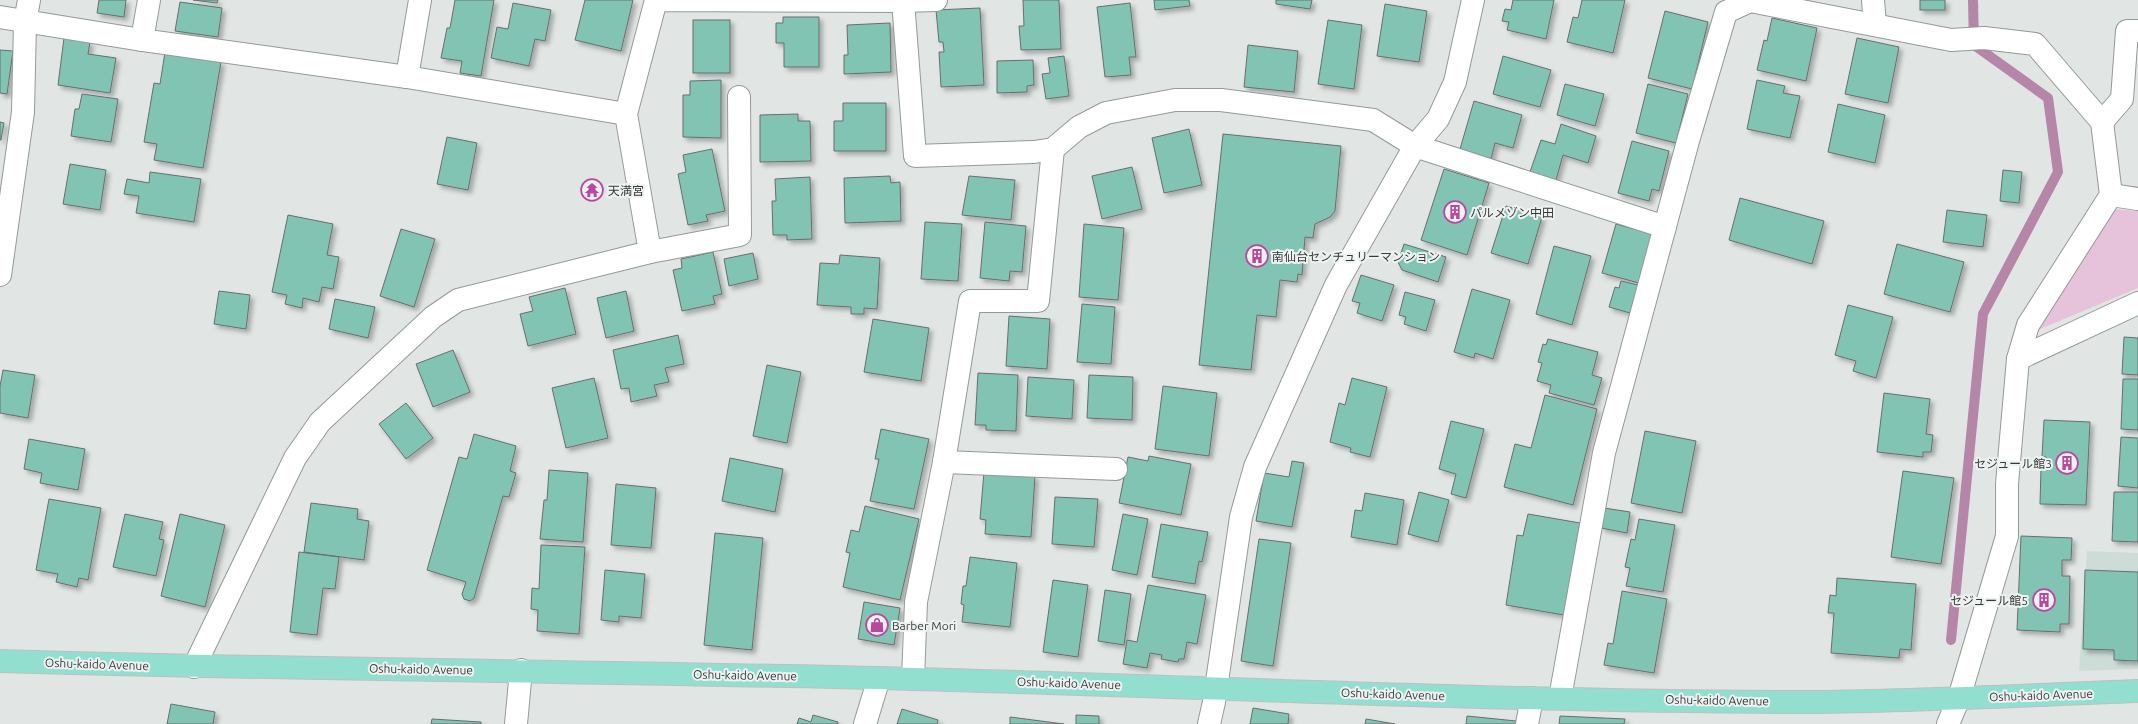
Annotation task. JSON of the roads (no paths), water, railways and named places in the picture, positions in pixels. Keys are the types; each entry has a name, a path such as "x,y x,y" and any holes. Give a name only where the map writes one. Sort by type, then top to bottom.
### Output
{"main road":[{"name":"Oshu-kaido Avenue","path":"0,661 194,667 521,670 879,678 1216,687 1532,698 1818,702 2138,691"}],"street":[{"path":"0,275 23,112 25,22 29,0"},
{"path":"142,40 149,0"},
{"path":"407,77 420,0"},
{"path":"650,252 626,114 656,0 936,0"},
{"path":"1209,724 1216,687 1241,517 1255,467 1336,285 1415,146 1438,119 1455,82 1473,0"},
{"path":"1560,698 1604,454 1688,141 1726,12 1750,0 1952,40 1984,38 2035,44 2102,122 2111,195 2028,325 2018,359 2007,484 2007,536 1958,698 1948,724"},
{"path":"1873,0 1875,25"},
{"path":"903,1 915,156 1034,152 1053,149 1079,127 1106,113 1176,100 1221,100 1373,120 1415,146 1665,227"},
{"path":"0,17 142,40 407,77 626,114"},
{"path":"2102,122 2122,99 2127,31 2138,31"},
{"path":"194,667 295,458 320,422 433,317 458,300 650,252 740,235 739,97"},
{"path":"913,679 916,602 944,462 970,301 1038,301 1053,149"},
{"path":"2111,195 2138,199"},
{"path":"2018,359 2138,303"},
{"path":"944,462 1116,469"},
{"path":"516,724 521,670"},
{"path":"865,724 879,678"},
{"path":"1528,724 1532,698"}],"waterway":[{"path":"1951,640 1983,314 2058,172 2048,98 1974,45 1973,0"}],"place":[{"name":"天満宮","path":"592,190"},
{"name":"パルメゾン中田","path":"1455,212"},
{"name":"南仙台センチュリーマンション","path":"1257,256"},
{"name":"セジュール館3","path":"2067,463"},
{"name":"セジュール館5","path":"2044,600"},
{"name":"Barber Mori","path":"877,625"}]}
